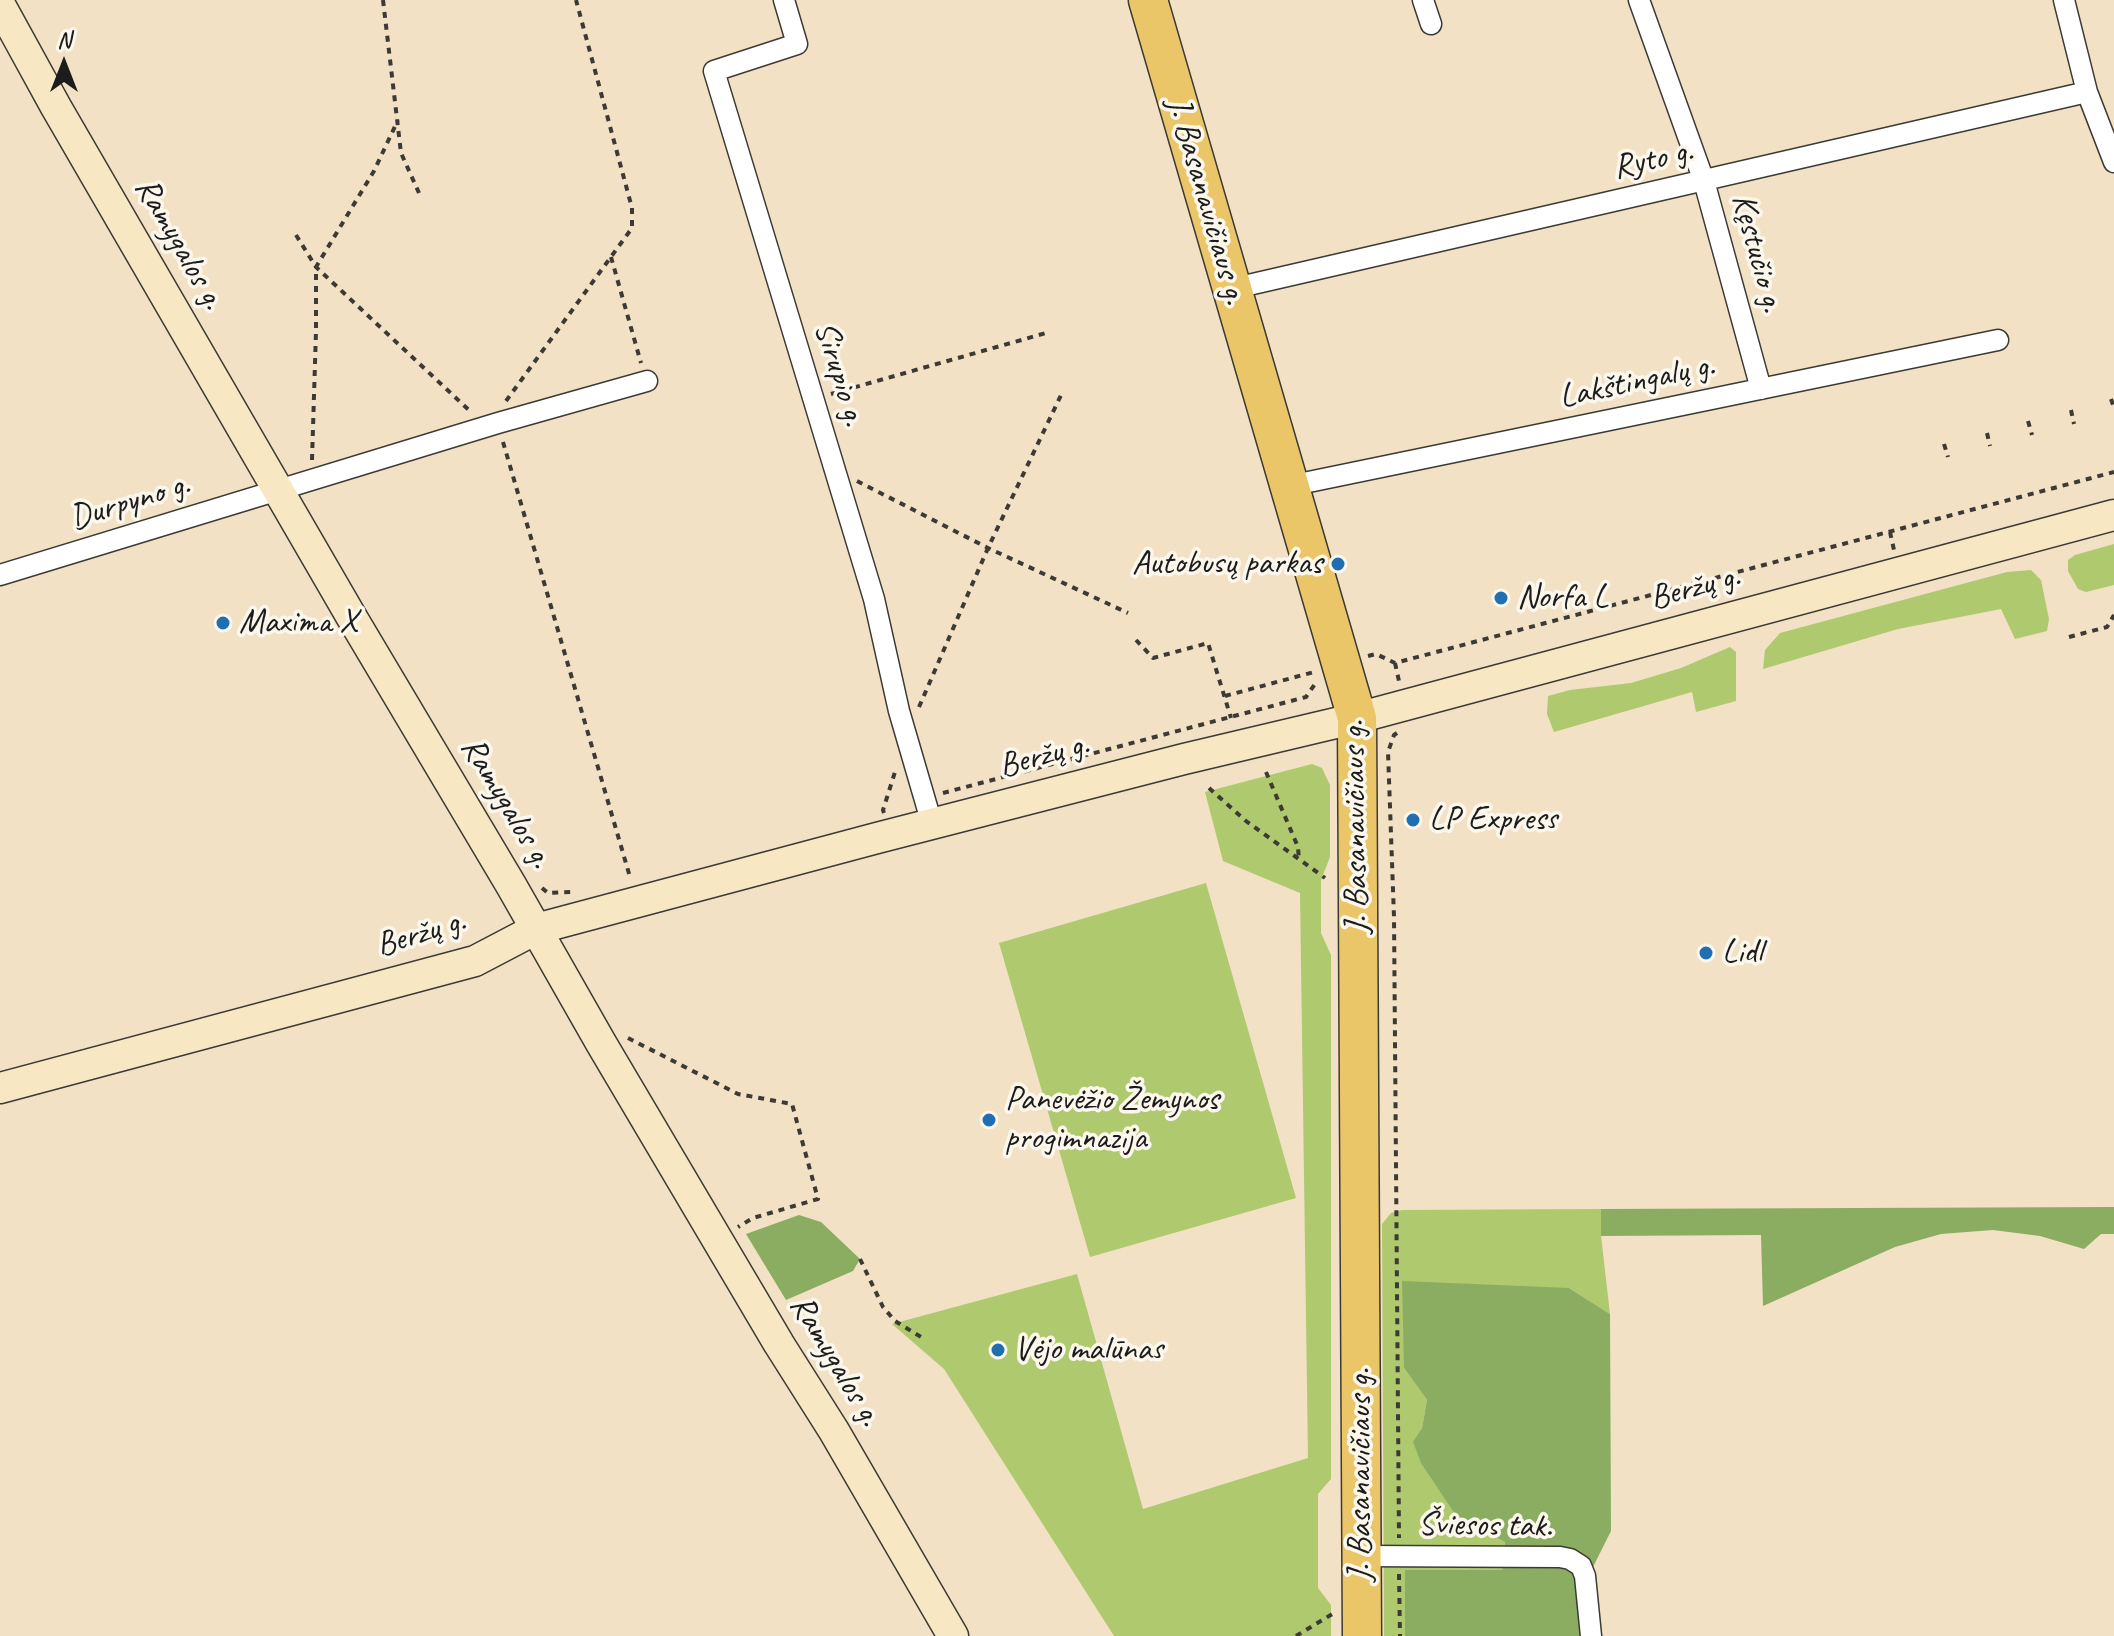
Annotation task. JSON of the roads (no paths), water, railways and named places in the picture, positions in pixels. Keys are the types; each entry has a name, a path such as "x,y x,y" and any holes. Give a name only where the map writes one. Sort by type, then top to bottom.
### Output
{"highway":[{"name":"J. Basanavičiaus g.","path":"1148,0 1357,718 1381,1556 1349,1624"}],"main road":[{"name":"Ramygalos g.","path":"0,5 279,490 953,1636"},
{"name":"Beržų g.","path":"0,1088 475,961 536,929 891,834 1357,718 2114,515"}],"street":[{"name":"Sirupio g.","path":"784,0 797,44 714,71 874,599 906,736 932,824"},
{"path":"1423,0 1431,24"},
{"name":"Kęstučio g.","path":"1639,0 1704,181 1761,389"},
{"path":"2064,0 2087,92 2114,162"},
{"name":"Ryto g.","path":"1231,289 2087,92"},
{"name":"Lakštingalų g.","path":"1289,486 1998,340"},
{"name":"Durpyno g.","path":"0,575 647,381"},
{"name":"Šviesos tak.","path":"1381,1556 1570,1559 1581,1566 1585,1576 1591,1636"}],"place":[{"name":"Autobusų parkas","path":"1338,564"},
{"name":"Norfa L","path":"1501,598"},
{"name":"Maxima X","path":"223,623"},
{"name":"LP Express","path":"1413,820"},
{"name":"Lidl","path":"1706,953"},
{"name":"Panevėžio Žemynos progimnazija","path":"989,1120"},
{"name":"Vėjo malūnas","path":"998,1350"}]}
